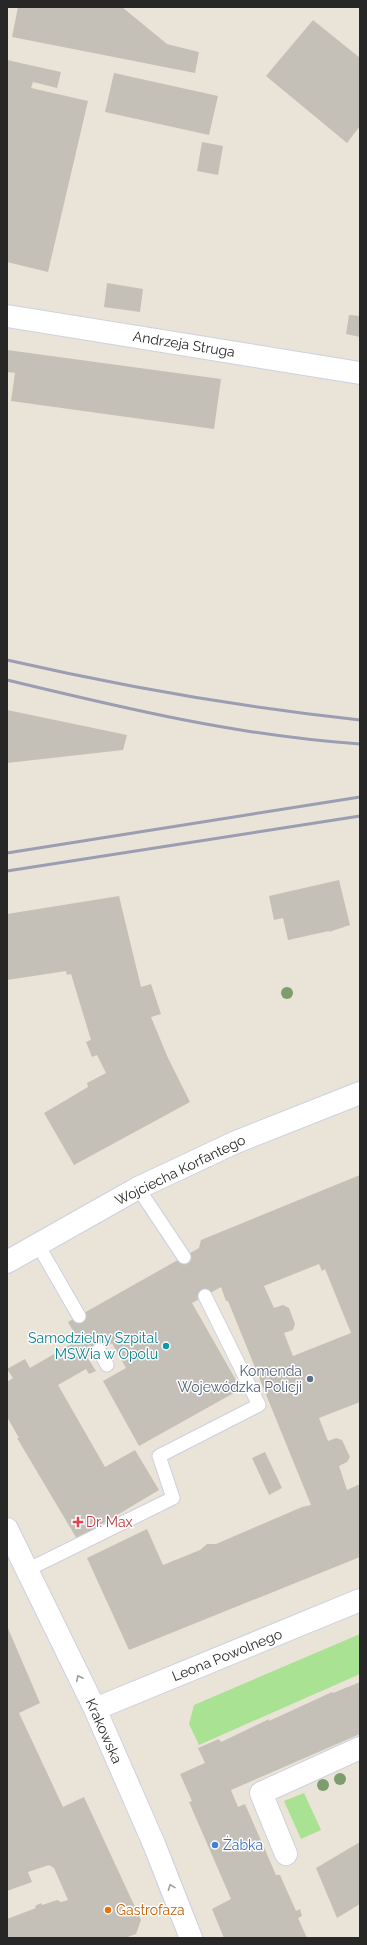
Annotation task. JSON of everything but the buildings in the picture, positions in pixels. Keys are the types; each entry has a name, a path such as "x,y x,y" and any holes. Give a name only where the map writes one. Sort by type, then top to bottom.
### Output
{"street":[{"name":"Andrzeja Struga","path":"7,316 360,373"},
{"name":"Wojciecha Korfantego","path":"7,1262 138,1188 236,1142 360,1093"},
{"name":"Krakowska","path":"7,1529 95,1709 154,1844 189,1937"},
{"name":"Leona Powolnego","path":"95,1709 360,1600"},
{"path":"286,1854 261,1793 360,1748"}],"lane":[{"path":"138,1188 184,1257"},
{"path":"38,1245 79,1316"},
{"path":"27,1570 173,1498 159,1456 259,1405 205,1296"},
{"path":"99,1350 107,1365"}],"green space":[{"path":"360,1634 360,1674 199,1745 189,1724 194,1705"},
{"path":"304,1793 321,1830 301,1839 284,1801"}],"railway":[{"path":"7,660 95,679 182,695 270,709 360,720"},
{"path":"7,680 94,701 226,728 271,735 360,744"},
{"path":"7,853 360,797"},
{"path":"7,871 360,816"}],"place":[{"name":"Samodzielny Szpital MSWia w Opolu","path":"166,1346"},
{"name":"Komenda Wojewódzka Policji","path":"310,1379"},
{"name":"Dr. Max","path":"78,1522"},
{"name":"Żabka","path":"215,1845"},
{"name":"Gastrofaza","path":"108,1910"}]}
